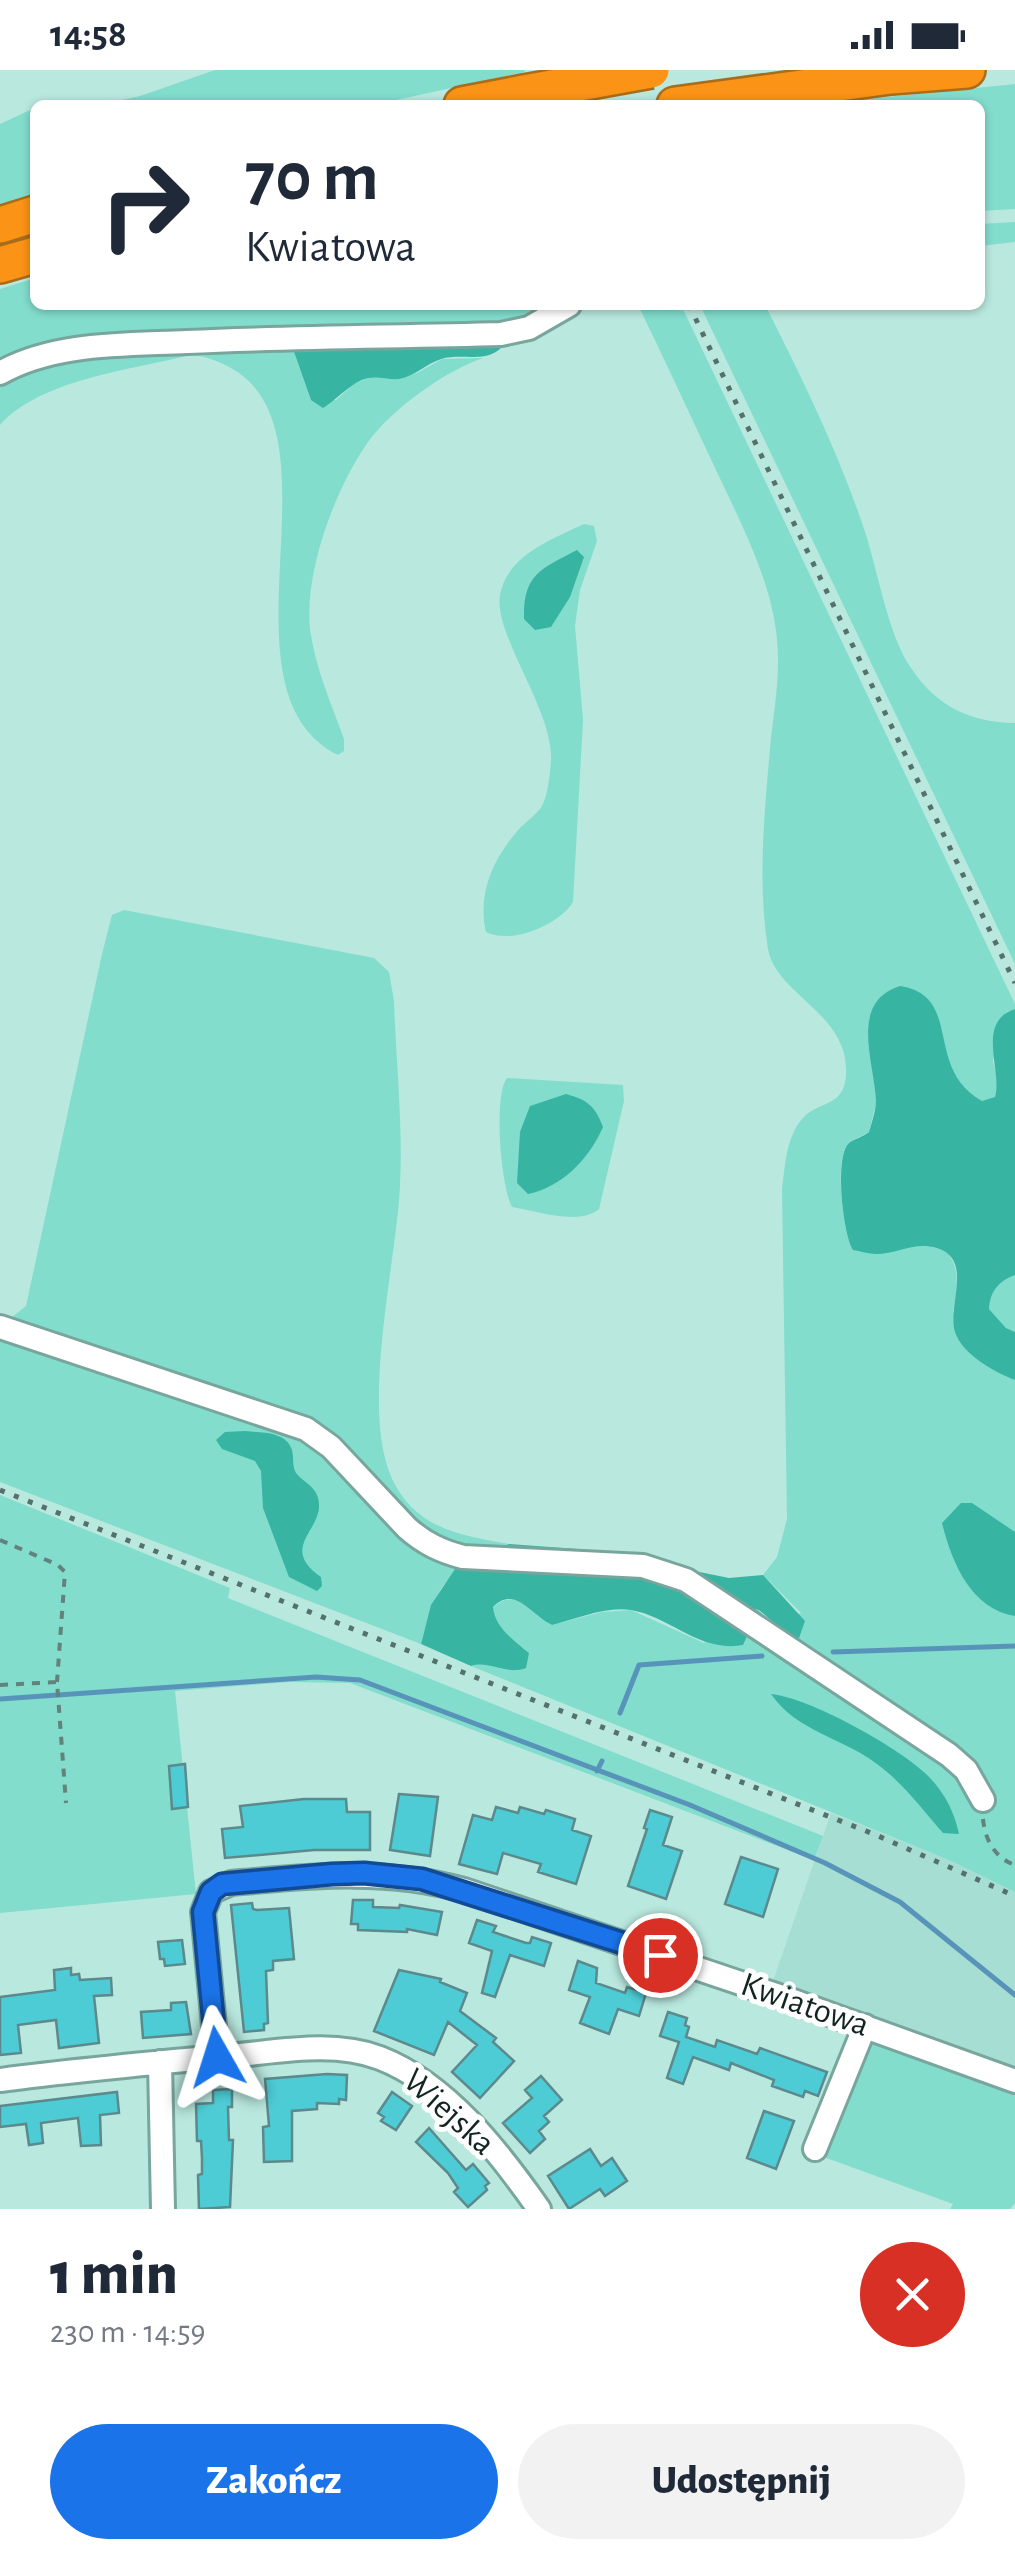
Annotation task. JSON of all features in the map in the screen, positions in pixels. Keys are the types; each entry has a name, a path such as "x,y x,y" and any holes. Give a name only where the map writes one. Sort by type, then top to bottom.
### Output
{"highway":[{"path":"485,100 651,70"},
{"path":"712,100 967,70"},
{"path":"0,226 30,216"},
{"path":"0,265 30,253"}],"street":[{"path":"0,226 30,223"},
{"path":"0,373 40,357 87,347 501,334 529,328 560,310"},
{"path":"0,1326 306,1429 331,1447 406,1528 445,1552 463,1557 643,1566 686,1580 948,1755 966,1770 983,1800"},
{"name":"Kwiatowa","path":"217,2057 203,1912 206,1898 222,1884 332,1874 398,1876 442,1884 865,2026 1015,2081"},
{"path":"815,2149 865,2026"},
{"name":"Wiejska","path":"217,2057 336,2048 396,2066 466,2120 508,2166 539,2209"},
{"path":"0,2080 217,2057"},
{"path":"160,2062 162,2209"}],"path":[{"path":"0,1540 58,1565 65,1572 57,1685 66,1803"},
{"path":"0,1686 57,1685"},
{"path":"983,1800 987,1840 998,1855 1015,1865"}],"shaded area":[{"path":"215,70 525,72 396,100 122,100"},
{"path":"1015,84 1015,209 985,211 985,100 858,100"},
{"path":"30,110 30,196 0,206 0,124"},
{"path":"1015,222 1015,242 985,245 985,224"},
{"path":"30,280 30,310 541,310 506,323 0,363 0,289"},
{"path":"640,310 683,310 1015,1004 1015,1009 1006,1012 993,1061 999,1083 995,1098 982,1101 964,1087 949,1060 941,1027 876,1103 869,1132 848,1144 841,1164 841,1196 853,1250 931,1245 950,1256 957,1287 953,1312 1005,1376 1015,1380 1015,1892 949,1860 471,1666 483,1662 518,1671 529,1653 497,1622 493,1608 508,1600 523,1603 552,1625 602,1612 631,1610 704,1643 738,1621 749,1608 759,1610 770,1623 801,1613 763,1575 777,1557 787,1519 782,1190 787,1153 797,1127 808,1113 841,1093 846,1074 844,1053 836,1035 784,979 768,949 763,844 777,690 777,637 766,587 738,516"},
{"path":"702,310 768,310 841,467 895,637 911,668 932,693 956,710 1015,723 1015,964"},
{"path":"293,349 311,400 336,400 354,384 370,377 396,379 442,359 483,358 420,392 378,429 344,483 324,532 312,582 310,629 344,739 344,751 338,755 302,723 284,679 279,626 280,455 267,408 239,373 216,361 190,355 63,387 18,409 0,425 0,384 35,371 144,352"},
{"path":"584,524 594,526 597,541 580,590 575,626 583,720 573,902 557,918 534,931 496,935 486,932 484,917 490,876 511,839 542,806 551,761 543,719 505,630 500,595 504,581 521,559"},
{"path":"124,910 374,958 389,972 394,1001 401,1162 379,1383 385,1459 407,1502 431,1522 476,1538 509,1544 472,1562 449,1579 434,1604 421,1644 0,1482 0,1318 11,1318 26,1306 102,954 112,915"},
{"path":"507,1078 623,1085 624,1101 599,1209 569,1217 512,1207 500,1142 500,1103"},
{"path":"1015,1275 1015,1332 989,1309 996,1288"},
{"path":"0,1495 230,1588 228,1598 823,1836 814,1860 350,1683 289,1682 175,1691 196,1894 0,1913"},
{"path":"831,1813 949,1860 1015,1892 1015,2069 773,1981"},
{"path":"867,2039 1015,2092 1015,2203 1010,2209 950,2209 953,2204 821,2156"}],"green space":[{"path":"506,342 492,354 441,359 405,377 362,380 323,408 311,400 293,349"},
{"path":"577,550 584,557 570,597 551,627 535,630 524,619 531,582 544,568"},
{"path":"900,986 919,992 932,1004 953,1071 964,1087 982,1101 995,1097 996,1025 1003,1015 1015,1009 1015,1275 996,1288 989,1309 1015,1332 1015,1380 980,1361 959,1340 953,1321 957,1273 948,1254 921,1246 870,1254 853,1250 849,1242 842,1196 844,1151 849,1143 869,1132 875,1112 869,1019 884,994"},
{"path":"566,1094 590,1105 603,1127 573,1170 552,1185 528,1194 517,1183 520,1132 530,1106"},
{"path":"245,1431 284,1439 292,1450 296,1473 317,1495 317,1517 303,1546 303,1555 308,1566 321,1577 322,1586 317,1591 289,1577 263,1508 261,1471 255,1461 222,1449 216,1440 225,1432"},
{"path":"961,1503 972,1503 1015,1532 1015,1616 986,1604 958,1568 942,1523"},
{"path":"509,1544 591,1550 729,1578 763,1575 805,1621 799,1638 792,1638 759,1610 748,1608 738,1621 747,1636 743,1645 727,1646 699,1639 631,1610 601,1611 552,1625 509,1599 493,1607 506,1633 529,1653 526,1668 471,1666 421,1644 431,1605 455,1569"},
{"path":"771,1694 829,1714 912,1762 942,1793 959,1834 943,1833 886,1771 793,1717"}],"building":[{"path":"185,1764 188,1807 172,1809 169,1766"},
{"path":"399,1794 438,1797 430,1856 390,1850"},
{"path":"346,1799 347,1812 370,1812 370,1850 314,1850 225,1858 222,1829 243,1827 240,1806"},
{"path":"496,1807 518,1813 520,1807 544,1814 546,1810 575,1819 572,1830 591,1836 576,1884 538,1872 541,1864 503,1853 497,1874 459,1864 473,1815 492,1820"},
{"path":"650,1810 672,1817 663,1845 682,1851 666,1899 628,1886"},
{"path":"741,1857 778,1869 763,1917 725,1904"},
{"path":"353,1900 373,1900 373,1907 400,1905 442,1912 437,1935 407,1929 358,1930 358,1924 351,1924"},
{"path":"252,1903 257,1910 289,1908 294,1959 273,1961 273,1970 266,1971 268,2023 264,2030 244,2032 231,1905"},
{"path":"477,1920 496,1926 493,1932 526,1943 532,1937 551,1943 544,1966 510,1955 495,1997 482,1993 492,1951 469,1943"},
{"path":"182,1940 185,1964 165,1966 158,1942"},
{"path":"578,1961 597,1968 596,1983 625,1993 627,1987 646,1993 639,2016 618,2009 609,2034 580,2023 590,1997 569,1990"},
{"path":"71,1968 71,1975 79,1974 80,1980 111,1978 112,1995 94,1996 99,2043 59,2048 56,2020 18,2025 21,2053 0,2055 0,1997 55,1990 54,1970"},
{"path":"399,1970 441,1979 440,1982 467,1993 460,2011 496,2038 493,2042 514,2061 480,2098 452,2072 477,2045 448,2022 434,2055 374,2031"},
{"path":"186,2002 191,2034 143,2038 141,2012 171,2010 171,2003"},
{"path":"668,2012 687,2018 686,2037 715,2047 717,2040 757,2054 760,2048 827,2072 818,2096 805,2091 803,2097 772,2086 774,2080 731,2063 729,2070 693,2057 683,2084 667,2078 679,2042 660,2036"},
{"path":"347,2075 346,2100 339,2099 339,2104 317,2103 317,2109 292,2111 292,2161 264,2162 263,2127 269,2126 265,2079"},
{"path":"541,2076 562,2100 544,2116 549,2122 539,2131 545,2139 530,2153 503,2123 532,2098 525,2090"},
{"path":"232,2089 232,2107 228,2107 229,2140 233,2140 230,2207 199,2209 202,2158 201,2141 197,2141 196,2104 213,2103 213,2090"},
{"path":"117,2092 119,2113 100,2115 101,2145 81,2146 78,2118 41,2123 43,2143 29,2145 26,2124 0,2127 0,2106"},
{"path":"392,2092 412,2106 396,2130 381,2121 384,2117 378,2113"},
{"path":"764,2111 794,2121 776,2169 747,2158"},
{"path":"429,2128 466,2170 473,2164 489,2183 485,2186 487,2190 468,2207 454,2192 458,2188 448,2173 416,2142"},
{"path":"590,2149 601,2166 612,2158 627,2181 605,2196 600,2189 569,2209 548,2176"}],"waterway":[{"path":"833,1652 1015,1646"},
{"path":"620,1713 639,1665 762,1656"},
{"path":"0,1699 316,1677 360,1680 690,1805 825,1863 900,1902 1015,1995"},
{"path":"597,1771 602,1761"}],"railway":[{"path":"582,70 595,100"},
{"path":"691,310 1015,983"},
{"path":"0,1490 876,1835 1015,1896"}],"route":[{"path":"217,2057 203,1912 206,1898 222,1884 364,1873 422,1879 660,1955"}]}
